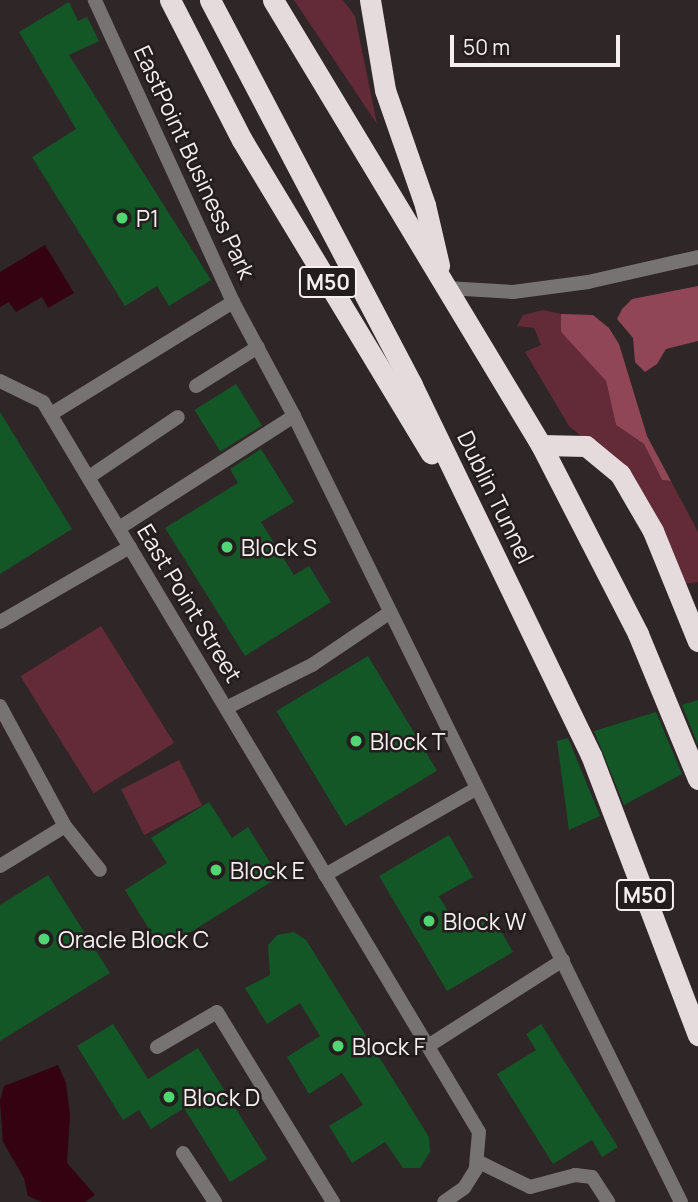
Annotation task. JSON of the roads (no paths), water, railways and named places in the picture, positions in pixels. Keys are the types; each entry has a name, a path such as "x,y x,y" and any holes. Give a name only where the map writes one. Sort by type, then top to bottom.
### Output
{"highway":[{"name":"M50","path":"170,0 242,141 496,559"},
{"name":"Dublin Tunnel","path":"210,0 412,385 591,755 698,1035"},
{"path":"273,0 541,444 638,634 698,779"},
{"path":"370,0 385,90 428,218 444,281"},
{"path":"541,444 586,446 620,474 653,531 698,641"}],"lane":[{"name":"EastPoint Business Park","path":"51,414 233,302 95,0"},
{"path":"444,281 513,292 588,282 698,257"},
{"path":"233,302 294,416 681,1202"},
{"path":"197,386 258,347"},
{"name":"East Point Street","path":"0,382 31,393 51,414 479,1132 479,1162"},
{"path":"119,528 294,416"},
{"path":"89,477 178,417"},
{"path":"0,622 130,547"},
{"path":"226,708 312,665 389,613"},
{"path":"0,706 65,826 100,870"},
{"path":"324,872 476,789"},
{"path":"0,866 65,826"},
{"path":"428,1046 564,960"},
{"path":"157,1046 217,1012 333,1202"},
{"path":"183,1153 215,1202"},
{"path":"455,1200 479,1162 530,1187 575,1175 592,1177 608,1202"}],"place":[{"name":"P1","path":"122,218"},
{"name":"Block S","path":"227,547"},
{"name":"Block T","path":"356,741"},
{"name":"Block E","path":"216,870"},
{"name":"Block W","path":"429,921"},
{"name":"Oracle Block C","path":"44,939"},
{"name":"Block F","path":"338,1046"},
{"name":"Block D","path":"169,1097"}]}
